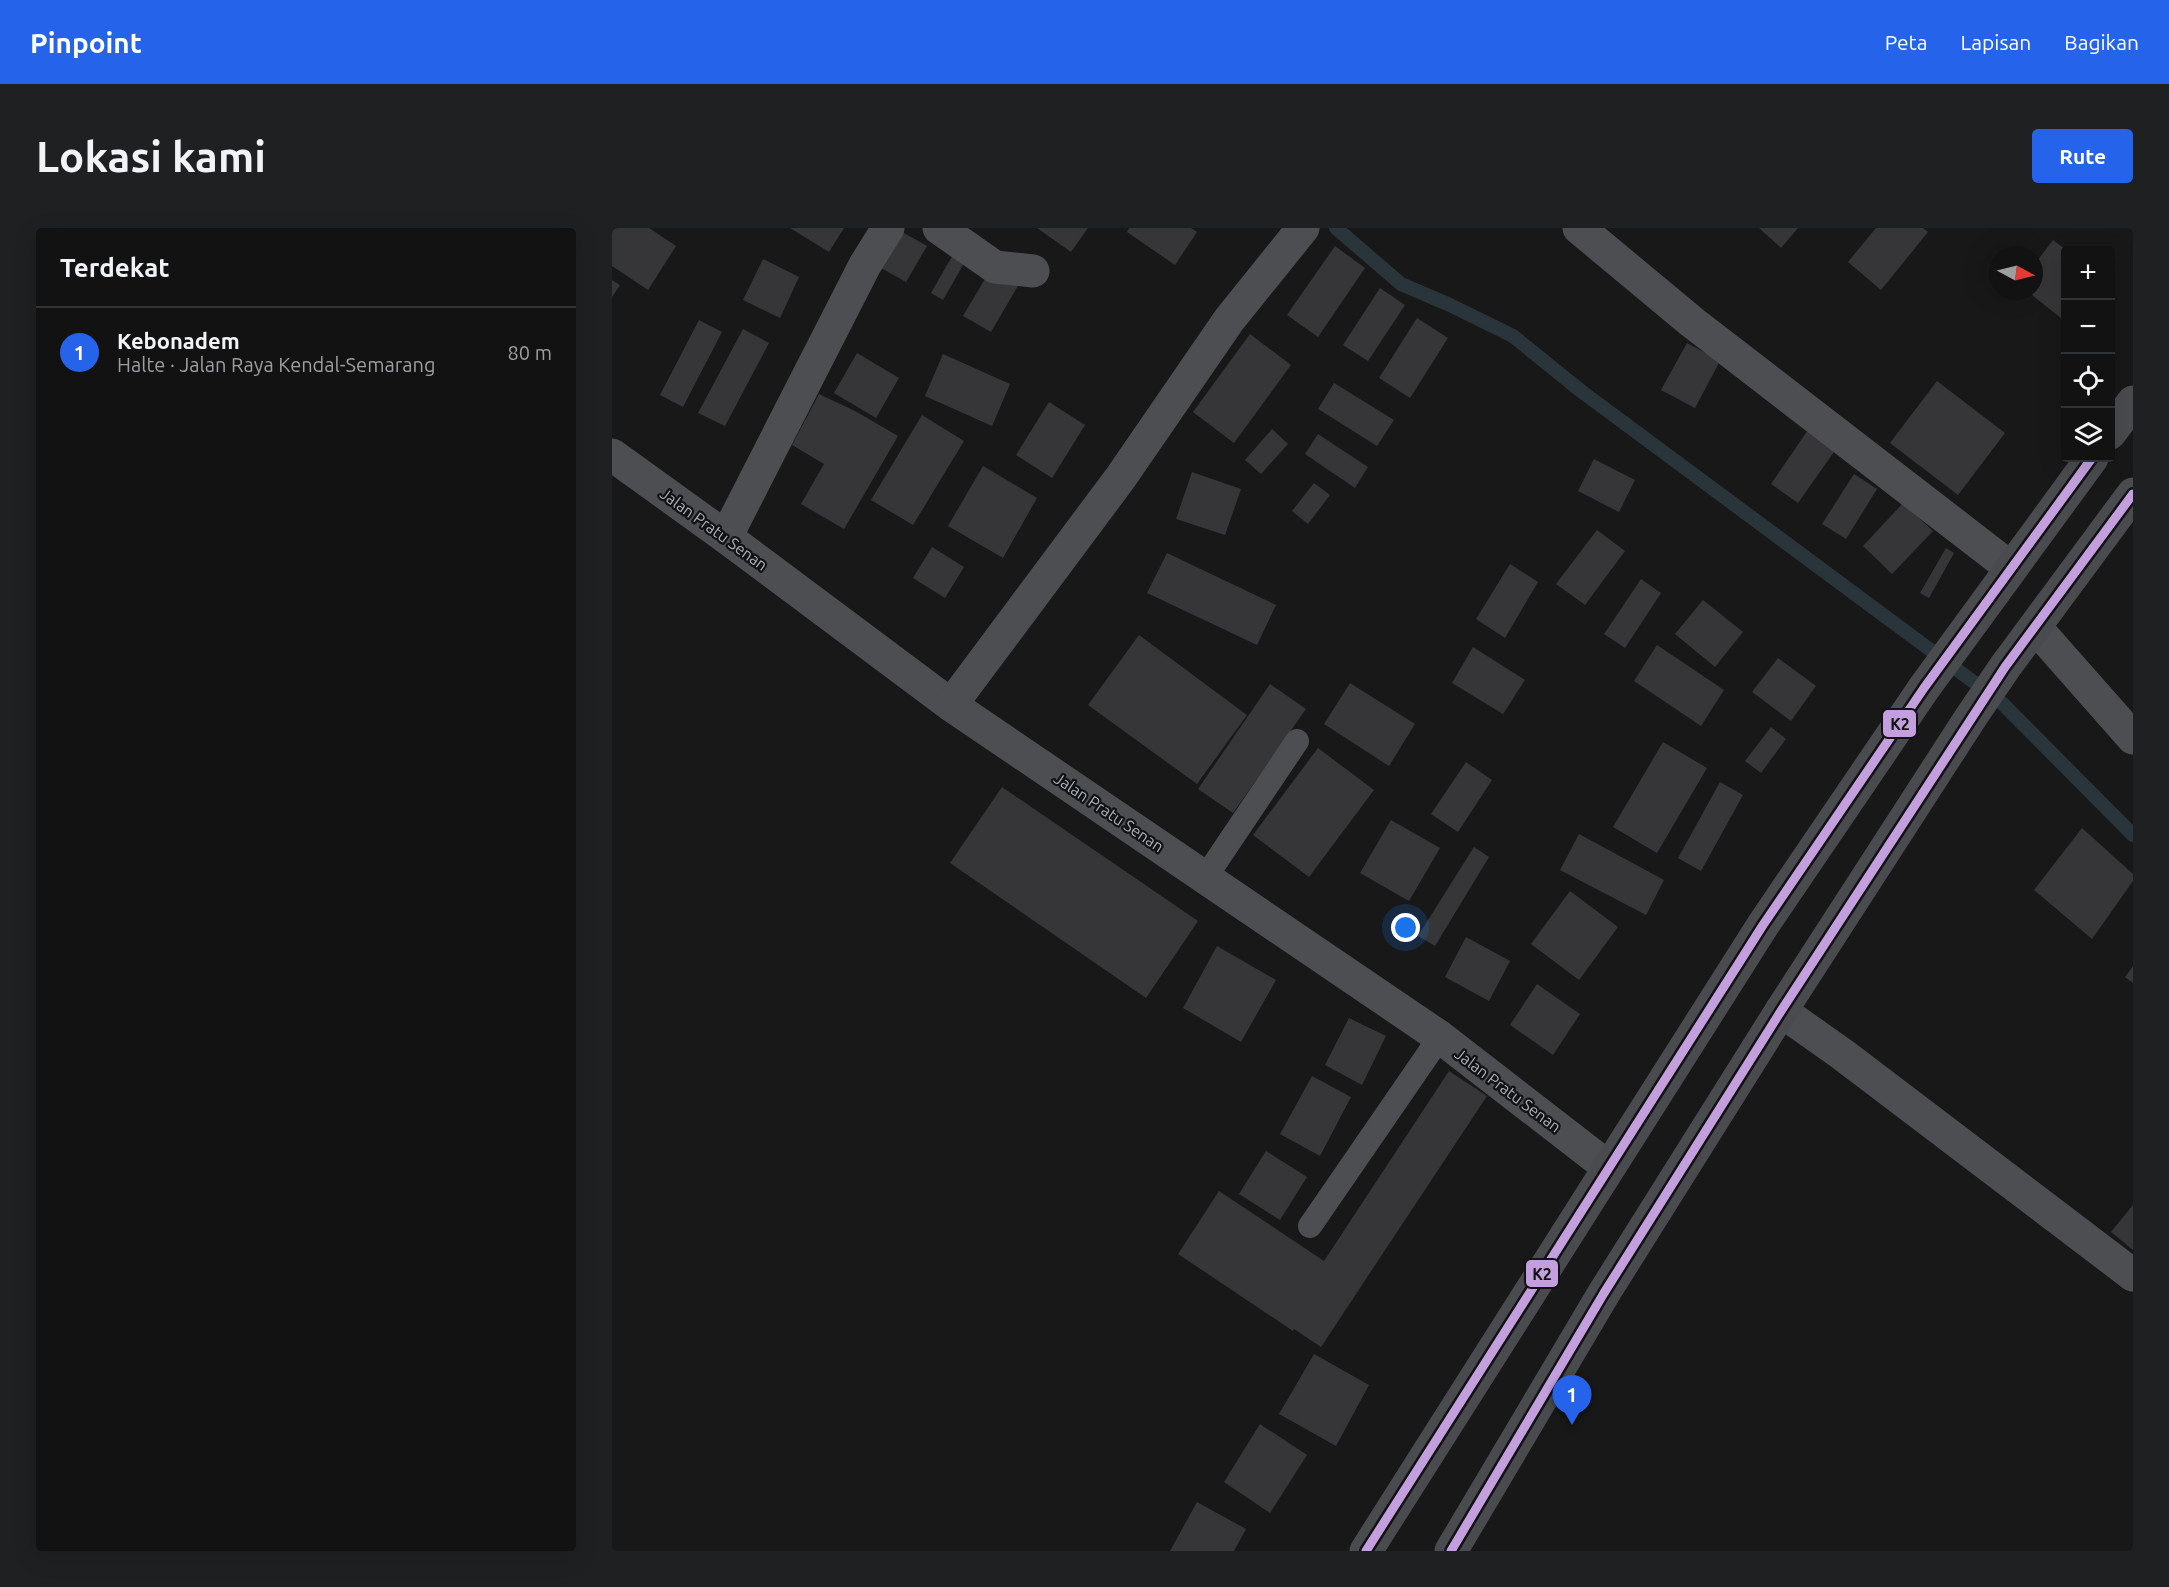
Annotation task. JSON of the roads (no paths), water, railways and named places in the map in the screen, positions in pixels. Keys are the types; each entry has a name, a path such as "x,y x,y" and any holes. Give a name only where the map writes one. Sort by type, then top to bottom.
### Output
{"highway":[{"path":"2115,426 2133,402"},
{"path":"1366,1551 1763,925 1924,688 2089,462"},
{"path":"1451,1551 1604,1293 1781,1011 2004,667 2133,494"}],"street":[{"path":"726,537 865,265 888,228"},
{"path":"939,228 995,267 1033,271"},
{"path":"1579,228 1692,322 2011,568"},
{"path":"951,705 1121,477 1229,320 1300,232"},
{"name":"Jalan Pratu Senan","path":"612,455 951,705 1440,1037 1608,1167"},
{"path":"2035,627 2133,738"},
{"path":"1781,1011 1842,1054 2133,1275"}],"lane":[{"path":"1205,878 1297,741"},
{"path":"1310,1226 1440,1037"}],"waterway":[{"path":"1336,228 1401,284 1513,336 1581,391 2002,703 2133,835"}],"place":[{"name":"Kebonadem","path":"1572,1425"}]}
